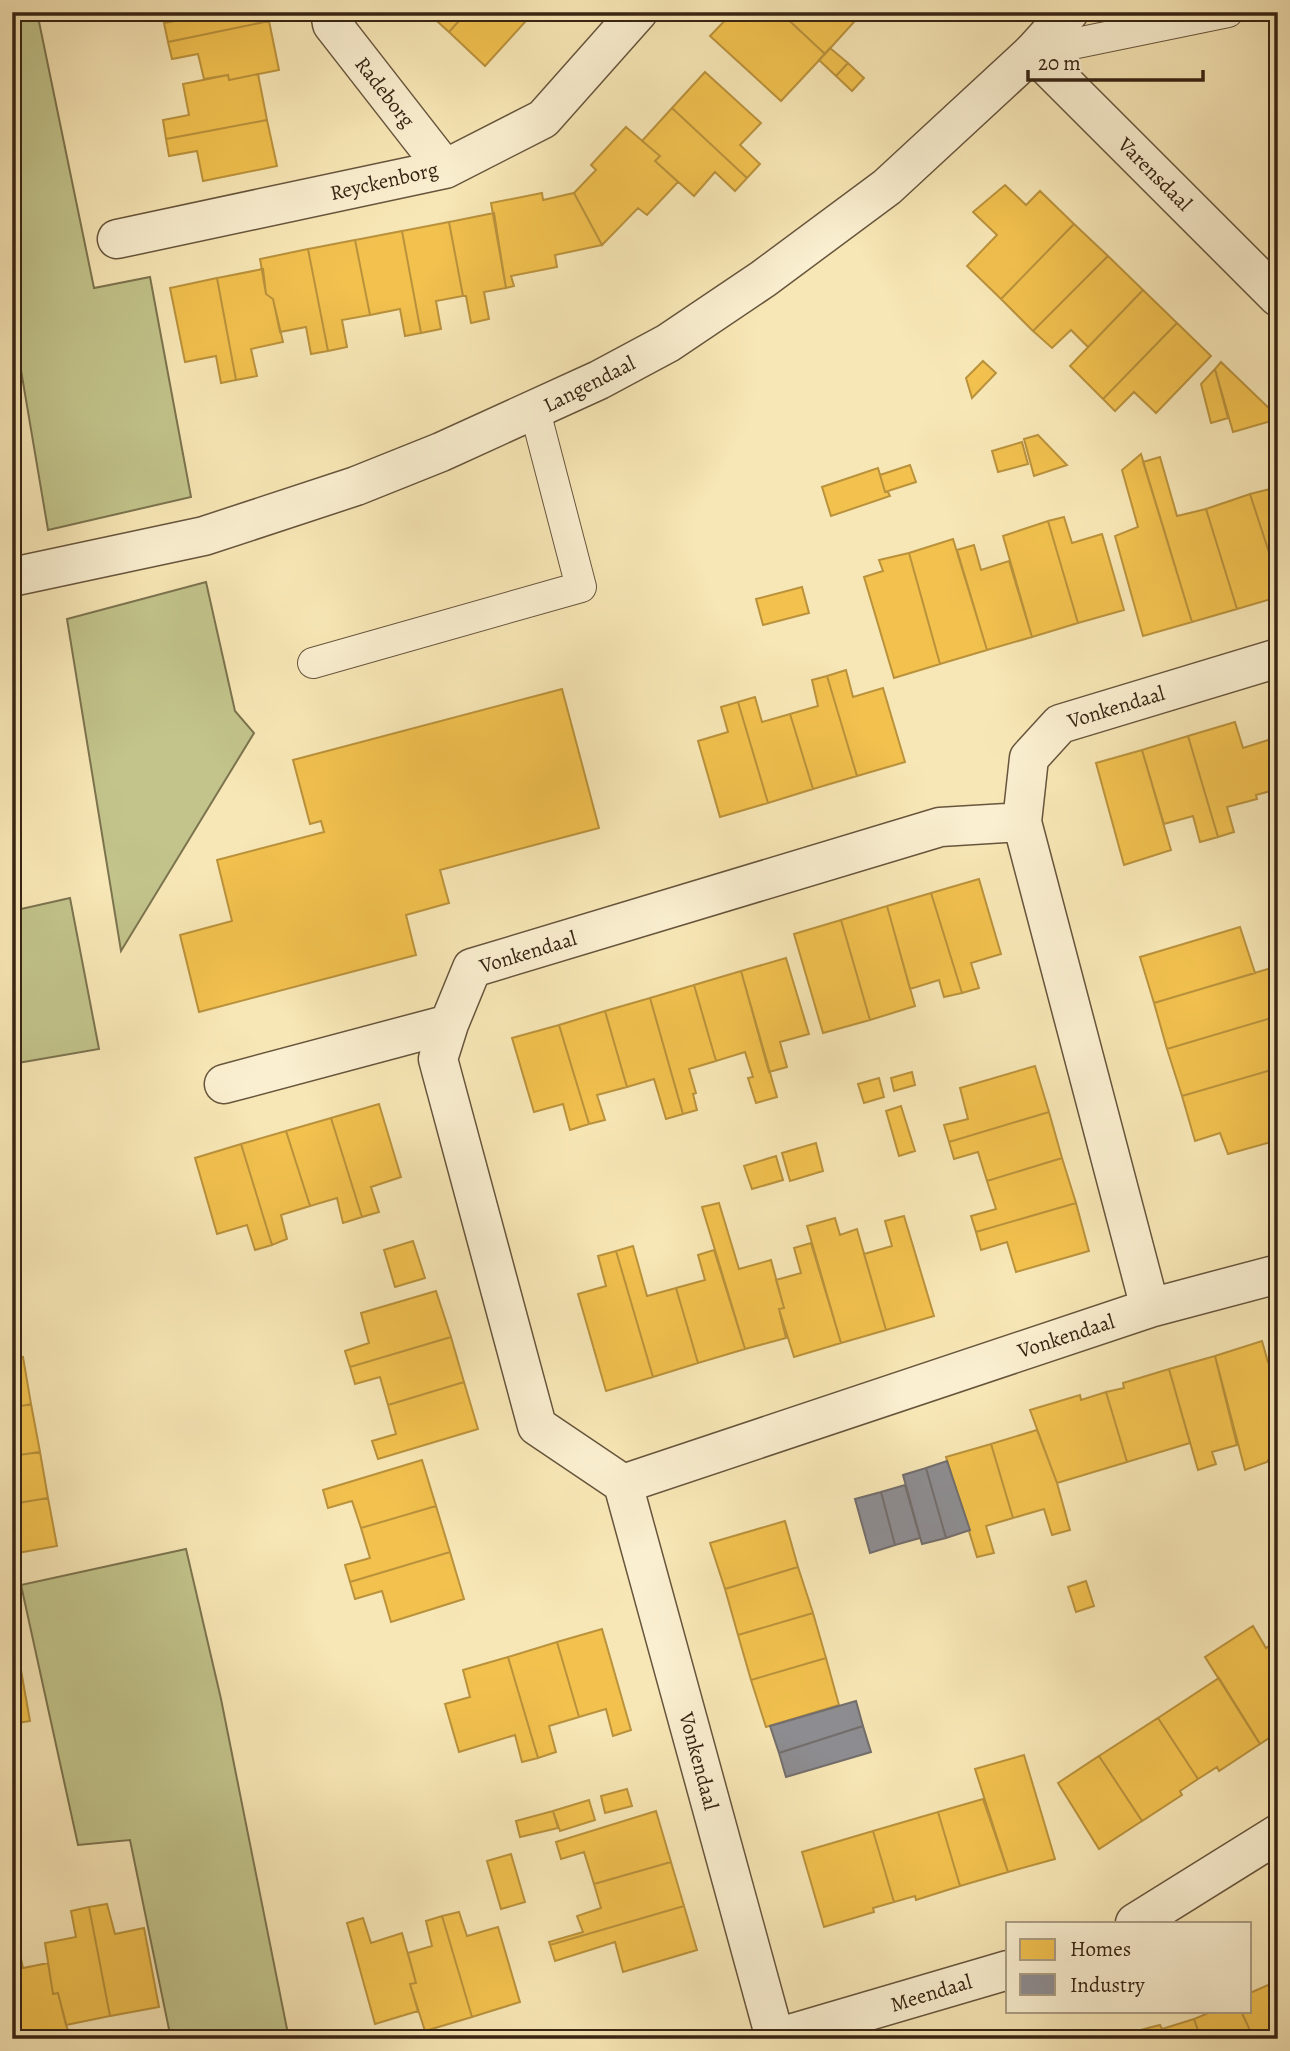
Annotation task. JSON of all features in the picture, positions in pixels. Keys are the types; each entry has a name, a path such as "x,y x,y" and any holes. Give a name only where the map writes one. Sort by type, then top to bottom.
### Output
{"street":[{"name":"Radeborg","path":"330,12 332,24 445,169"},
{"name":"Reyckenborg","path":"117,239 445,169 543,119 638,12"},
{"name":"Langendaal","path":"12,577 216,532 356,486 535,411 599,380 668,343 763,279 887,187 1033,52 1069,12"},
{"name":"Varensdaal","path":"1033,52 1278,297"},
{"name":"Vonkendaal","path":"1150,1308 1022,821 1029,758 1060,724 1278,658"},
{"name":"Vonkendaal","path":"774,2038 623,1484 537,1426 438,1059 472,968 940,827 1022,821"},
{"path":"224,1084 449,1024"},
{"name":"Vonkendaal","path":"623,1484 1150,1308 1278,1274"},
{"path":"1137,1922 1278,1834"},
{"name":"Meendaal","path":"774,2038 886,2023 1006,1971"}],"lane":[{"path":"1033,52 1228,12"},
{"path":"313,663 581,587 535,411"}],"green space":[{"path":"12,12 37,12 94,288 150,277 191,497 48,530 12,317"},
{"path":"206,582 235,711 254,733 121,951 67,619"},
{"path":"70,898 99,1049 12,1064 12,911"},
{"path":"186,1549 221,1699 289,2039 171,2039 130,1840 78,1845 21,1585"}],"building: Homes":[{"path":"191,12 267,12 269,21 168,42 164,23 192,18"},
{"path":"427,12 467,12 449,32"},
{"path":"467,12 534,12 485,66 449,32"},
{"path":"733,12 780,12 825,54 781,101 710,36"},
{"path":"780,12 863,12 825,54"},
{"path":"269,21 279,70 229,80 228,75 204,79 198,54 172,59 168,42"},
{"path":"830,48 848,63 836,76 819,60"},
{"path":"848,63 864,78 852,91 836,76"},
{"path":"705,72 761,123 740,145 760,164 747,178 672,108"},
{"path":"258,74 267,120 166,139 163,120 189,115 183,84 228,75 229,80"},
{"path":"672,108 747,178 735,191 715,172 694,196 655,161 660,156 642,141"},
{"path":"267,120 277,166 203,181 197,151 169,156 166,139"},
{"path":"626,127 660,156 655,161 678,182 647,215 638,208 602,245 574,193 596,170 591,165"},
{"path":"1005,185 1026,205 1040,191 1074,224 1001,299 967,266 997,235 973,212"},
{"path":"542,193 543,200 574,193 602,245 555,255 557,267 511,276 514,286 506,288 491,203"},
{"path":"494,213 506,288 484,292 489,319 471,323 449,222"},
{"path":"449,222 463,296 436,301 441,329 421,333 402,231"},
{"path":"1074,224 1108,256 1033,331 1001,299"},
{"path":"402,231 421,333 405,336 400,309 370,315 355,240"},
{"path":"355,240 370,315 342,320 347,347 328,351 308,249"},
{"path":"308,249 328,351 311,354 306,327 280,332 273,299 266,294 260,259"},
{"path":"1108,256 1143,290 1088,347 1071,330 1052,348 1033,331"},
{"path":"263,269 266,294 273,299 283,342 251,349 257,376 236,380 217,278"},
{"path":"217,278 236,380 221,383 216,356 185,362 170,288"},
{"path":"1143,290 1177,323 1103,399 1070,366"},
{"path":"1177,323 1211,356 1156,413 1134,392 1115,411 1103,399"},
{"path":"983,361 996,373 972,398 966,378"},
{"path":"1221,362 1278,419 1233,432 1215,369"},
{"path":"1215,369 1228,418 1211,423 1201,384"},
{"path":"1038,435 1067,465 1034,476 1024,439"},
{"path":"1022,442 1028,464 998,472 992,451"},
{"path":"1141,454 1192,622 1143,636 1115,536 1138,527 1122,470"},
{"path":"1160,457 1177,516 1206,509 1237,609 1192,622 1143,462"},
{"path":"910,465 916,482 885,492 880,475"},
{"path":"878,468 885,492 890,496 831,516 822,487"},
{"path":"1278,487 1278,580 1250,494"},
{"path":"1250,494 1278,580 1278,597 1237,609 1206,509"},
{"path":"1064,517 1072,543 1102,534 1124,610 1078,623 1048,521"},
{"path":"1048,521 1078,623 1032,637 1003,536"},
{"path":"953,539 987,650 940,664 909,553"},
{"path":"974,545 981,570 1009,561 1032,637 987,650 957,550"},
{"path":"909,553 940,664 894,678 864,577 883,571 879,560"},
{"path":"802,587 809,613 763,625 756,599"},
{"path":"846,670 853,697 883,688 905,762 857,776 827,676"},
{"path":"827,676 857,776 813,789 790,714 818,706 812,680"},
{"path":"562,689 599,828 440,870 449,903 406,915 416,955 199,1012 180,935 232,921 217,860 324,832 321,821 310,824 293,760"},
{"path":"755,697 762,722 790,714 813,789 768,803 738,702"},
{"path":"738,702 768,803 720,817 698,741 728,732 721,707"},
{"path":"1235,722 1243,748 1278,737 1278,789 1256,795 1257,799 1227,807 1234,832 1218,837 1188,736"},
{"path":"1188,736 1218,837 1200,842 1193,816 1164,824 1142,750"},
{"path":"1142,750 1171,850 1124,865 1096,763"},
{"path":"979,879 1001,954 971,963 979,988 962,993 931,893"},
{"path":"931,893 962,993 944,997 939,980 910,989 887,906"},
{"path":"887,906 915,1006 870,1020 841,920"},
{"path":"841,920 870,1020 823,1033 794,934"},
{"path":"1240,927 1255,973 1154,1003 1140,957"},
{"path":"786,958 809,1034 780,1042 787,1067 769,1072 741,971"},
{"path":"1278,966 1278,1016 1167,1049 1154,1003"},
{"path":"741,971 777,1097 756,1103 748,1078 753,1077 745,1052 716,1061 694,985"},
{"path":"694,985 716,1061 689,1069 696,1093 693,1094 697,1110 683,1114 650,998"},
{"path":"650,998 683,1114 666,1119 654,1079 627,1087 605,1011"},
{"path":"605,1011 627,1087 597,1095 605,1120 589,1124 559,1025"},
{"path":"1278,1016 1278,1068 1182,1096 1167,1049"},
{"path":"559,1025 589,1124 570,1130 563,1104 534,1112 512,1038"},
{"path":"1035,1066 1049,1112 949,1142 944,1125 968,1119 960,1088"},
{"path":"1278,1068 1278,1140 1228,1154 1220,1133 1195,1141 1182,1096"},
{"path":"912,1072 915,1085 894,1091 891,1078"},
{"path":"879,1078 884,1097 864,1103 858,1084"},
{"path":"379,1104 401,1177 371,1187 379,1212 362,1217 331,1118"},
{"path":"901,1106 915,1151 899,1156 886,1111"},
{"path":"1049,1112 1062,1158 987,1181 978,1152 954,1159 949,1142"},
{"path":"331,1118 362,1217 343,1223 337,1198 310,1206 286,1131"},
{"path":"286,1131 310,1206 281,1215 287,1239 272,1245 241,1144"},
{"path":"816,1143 823,1171 790,1181 782,1153"},
{"path":"241,1144 272,1245 255,1250 247,1225 217,1234 195,1158"},
{"path":"776,1156 783,1180 752,1189 744,1166"},
{"path":"1062,1158 1076,1203 976,1232 971,1216 996,1209 987,1181"},
{"path":"719,1203 739,1269 771,1260 784,1308 779,1309 786,1338 745,1349 702,1207"},
{"path":"1076,1203 1089,1251 1016,1272 1007,1242 981,1250 976,1232"},
{"path":"904,1216 934,1316 886,1330 864,1254 892,1246 885,1221"},
{"path":"835,1218 840,1235 857,1229 886,1330 841,1343 807,1226"},
{"path":"413,1241 425,1278 395,1287 384,1250"},
{"path":"811,1243 841,1343 794,1357 779,1309 784,1308 776,1280 801,1273 794,1248"},
{"path":"633,1246 647,1296 676,1288 698,1363 653,1377 616,1251"},
{"path":"714,1250 745,1349 698,1363 676,1288 705,1280 698,1255"},
{"path":"616,1251 653,1377 606,1391 578,1294 606,1286 598,1256"},
{"path":"436,1291 451,1337 350,1367 345,1351 369,1343 361,1313"},
{"path":"451,1337 464,1382 388,1405 380,1377 355,1384 350,1367"},
{"path":"1262,1341 1268,1362 1278,1360 1278,1444 1267,1462 1245,1470 1215,1356"},
{"path":"1215,1356 1237,1445 1212,1452 1216,1464 1198,1470 1169,1369"},
{"path":"23,1357 31,1404 12,1408 12,1359"},
{"path":"1169,1369 1190,1443 1127,1462 1106,1392 1124,1388 1123,1383"},
{"path":"464,1382 478,1429 378,1459 372,1441 396,1434 388,1405"},
{"path":"1106,1392 1127,1462 1057,1483 1030,1410 1080,1395 1081,1400"},
{"path":"31,1404 40,1452 12,1456 12,1408"},
{"path":"1037,1430 1057,1483 1070,1530 1052,1535 1044,1509 1013,1518 991,1444"},
{"path":"991,1444 1013,1518 986,1526 994,1553 977,1557 946,1457"},
{"path":"40,1452 48,1498 12,1504 12,1456"},
{"path":"422,1460 436,1506 361,1528 352,1501 328,1508 323,1490"},
{"path":"48,1498 57,1546 12,1554 12,1504"},
{"path":"436,1506 450,1552 350,1582 345,1565 370,1558 361,1528"},
{"path":"785,1521 798,1567 725,1589 710,1543"},
{"path":"450,1552 464,1599 391,1622 382,1591 355,1599 350,1582"},
{"path":"798,1567 813,1613 738,1635 725,1589"},
{"path":"1086,1581 1094,1606 1076,1612 1068,1587"},
{"path":"813,1613 826,1658 751,1680 738,1635"},
{"path":"1253,1626 1266,1648 1278,1640 1278,1732 1260,1744 1205,1657"},
{"path":"602,1629 631,1730 613,1736 606,1709 579,1717 557,1642"},
{"path":"12,1642 16,1642 30,1721 12,1724"},
{"path":"557,1642 579,1717 549,1726 556,1752 538,1758 508,1657"},
{"path":"508,1657 538,1758 522,1762 515,1735 459,1752 445,1704 470,1697 463,1670"},
{"path":"826,1658 839,1705 766,1727 751,1680"},
{"path":"1219,1678 1260,1744 1219,1771 1217,1767 1198,1779 1158,1718"},
{"path":"1158,1718 1198,1779 1180,1791 1182,1795 1142,1821 1099,1756"},
{"path":"1024,1755 1055,1859 1008,1872 975,1769"},
{"path":"1099,1756 1142,1821 1099,1849 1058,1783"},
{"path":"627,1789 632,1806 605,1813 601,1796"},
{"path":"983,1799 1008,1872 960,1886 938,1812"},
{"path":"589,1800 595,1820 560,1831 553,1811"},
{"path":"553,1811 558,1828 520,1837 516,1821"},
{"path":"656,1811 671,1862 594,1884 584,1852 561,1859 556,1842"},
{"path":"938,1812 960,1886 916,1900 915,1896 894,1902 873,1831"},
{"path":"873,1831 894,1902 873,1908 874,1912 824,1927 802,1852"},
{"path":"511,1854 525,1902 501,1909 487,1861"},
{"path":"671,1862 684,1906 550,1945 549,1942 583,1932 577,1916 601,1908 594,1884"},
{"path":"107,1904 115,1934 144,1928 159,2007 110,2016 89,1907"},
{"path":"684,1906 697,1950 623,1972 615,1942 555,1961 550,1945"},
{"path":"89,1907 110,2016 66,2025 58,1993 53,1994 45,1943 76,1937 71,1911"},
{"path":"459,1912 467,1936 498,1927 520,2002 472,2017 442,1916"},
{"path":"442,1916 472,2017 425,2031 410,1984 416,1983 408,1953 432,1946 426,1921"},
{"path":"363,1918 371,1943 402,1933 416,1983 410,1984 418,2011 375,2024 347,1923"},
{"path":"17,1941 23,1968 48,1963 53,1994 58,1993 70,2039 16,2039 12,2018 12,1943"},
{"path":"1277,1981 1278,2039 1254,2039 1241,2012 1252,2012 1252,1992"},
{"path":"1211,2012 1241,2012 1254,2039 1201,2039 1194,2019"},
{"path":"1194,2019 1201,2039 1152,2039 1148,2028 1160,2025 1162,2029"},
{"path":"1148,2028 1152,2039 1127,2039 1138,2035 1137,2031"}],"building: Industry":[{"path":"947,1461 970,1530 946,1538 926,1468"},
{"path":"926,1468 946,1538 922,1544 903,1475"},
{"path":"905,1485 920,1538 895,1545 881,1492"},
{"path":"881,1492 895,1545 870,1553 855,1499"},
{"path":"856,1701 863,1726 779,1753 770,1726"},
{"path":"863,1726 871,1752 786,1777 779,1753"}]}
